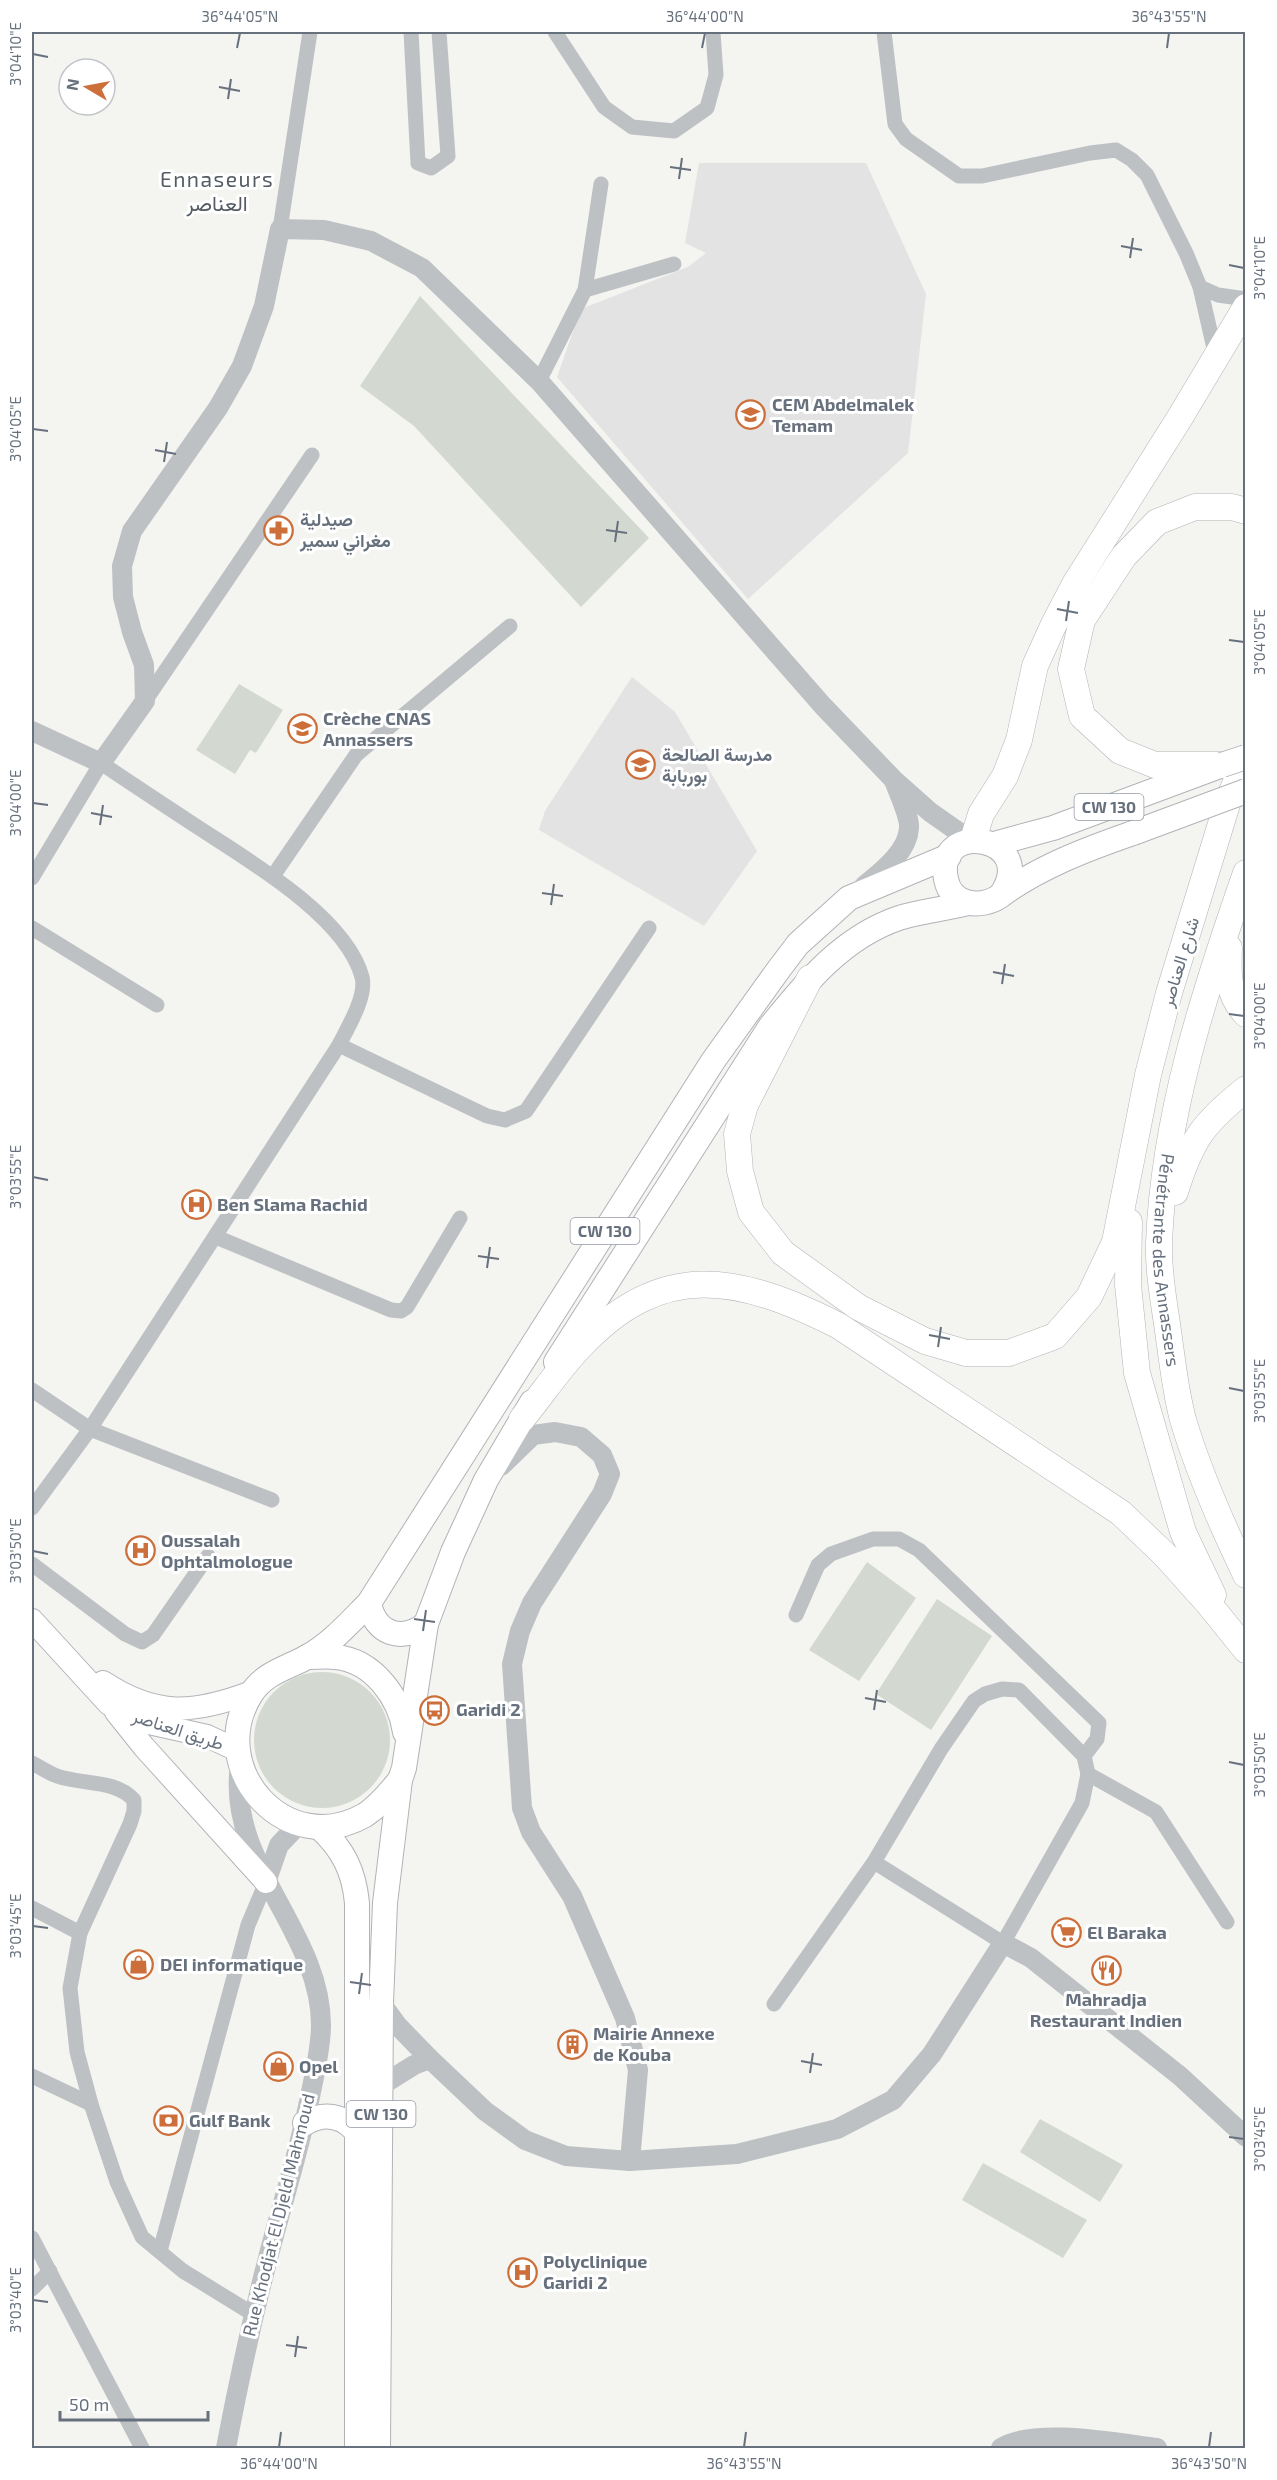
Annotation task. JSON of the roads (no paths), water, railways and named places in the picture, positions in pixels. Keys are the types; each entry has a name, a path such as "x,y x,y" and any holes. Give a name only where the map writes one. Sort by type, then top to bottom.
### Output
{"highway":[{"path":"979,841 981,814 1005,776 1018,740 1035,666 1054,624 1075,584 1245,307"},
{"path":"1238,760 1155,765 1120,752 1082,716 1071,669 1082,621 1124,556 1157,522 1195,507 1232,507 1245,511"},
{"path":"1237,796 1245,749"},
{"name":"شارع العناصر","path":"1129,1171 1148,1075 1169,993 1237,796 1238,760"},
{"name":"Pénétrante des Annassers","path":"1245,873 1181,1077 1165,1180 1159,1244 1172,1363 1184,1421 1205,1484 1245,1575"},
{"path":"1230,917 1227,979 1238,1007 1245,1014"},
{"path":"810,978 745,1105 737,1134 740,1171 751,1212 783,1253 858,1307 925,1341 966,1353 1009,1353 1055,1336 1089,1298 1115,1242 1129,1171"},
{"path":"1159,1244 1183,1166 1197,1136 1222,1108 1245,1089"},
{"path":"1129,1171 1128,1286 1137,1373 1182,1532 1204,1579 1245,1650"},
{"path":"522,1419 579,1347 610,1320 643,1298 677,1285 718,1283 795,1304 838,1326 1120,1513 1165,1555 1208,1603 1245,1650"}],"main road":[{"name":"CW 130","path":"979,841 1053,828 1238,760"},
{"name":"CW 130","path":"1001,894 1077,853 1237,796"},
{"path":"979,841 1001,850 1009,868 1009,877 1001,894 986,904 968,903 952,893 945,875 949,856 957,847 979,841"},
{"name":"CW 130","path":"308,1657 369,1603 713,1061 798,944 849,898 949,856"},
{"name":"CW 130","path":"407,1742 426,1624 453,1552 486,1480 522,1419 770,1027 810,978 836,954 871,930 902,917 968,903"},
{"path":"369,1603 375,1621 390,1632 410,1633 426,1624"},
{"path":"32,1620 63,1653"},
{"name":"طريق العناصر","path":"63,1653 72,1657 120,1693 152,1706 196,1710 225,1703 252,1692"},
{"name":"طريق العناصر","path":"63,1653 76,1670 110,1704 140,1721 207,1736 238,1758"},
{"path":"308,1657 338,1657 367,1669 389,1689 403,1716 407,1742 400,1780 383,1800 365,1815 343,1824 309,1826 279,1816 262,1802 249,1785 238,1758 237,1730 252,1692 268,1677 287,1665 308,1657"},
{"path":"110,1704 144,1747 266,1882"},
{"name":"CW 130","path":"378,2448 381,2003 385,1903 400,1780"},
{"name":"CW 130","path":"309,1826 343,1853 351,1868 355,1886 357,2448"},
{"path":"305,2123 320,2116 336,2117 344,2120 356,2131"}],"street":[{"path":"145,701 144,665 123,597 122,566 132,531 218,408 242,366 264,306 280,229 310,32"},
{"path":"411,32 418,163 431,168 448,156 440,32"},
{"path":"555,32 603,107 632,127 674,131 707,108 716,75 713,32"},
{"path":"884,32 895,124 906,139 959,176 982,176 1090,153 1116,150 1132,160 1147,175 1186,253 1200,287 1216,357"},
{"path":"539,381 585,290 601,184"},
{"path":"280,229 324,230 371,241 422,268 539,381 823,706 894,780 930,812 979,841"},
{"path":"585,290 674,264"},
{"path":"1200,287 1218,295 1245,299"},
{"path":"32,878 101,763 312,454"},
{"path":"273,876 356,755 510,626"},
{"path":"32,731 101,763 273,876 322,916 350,952 363,978 358,1006 339,1044 90,1429 32,1508"},
{"path":"849,898 884,870 906,843 910,826 894,780"},
{"path":"32,928 157,1005"},
{"path":"339,1044 487,1116 505,1120 526,1111 649,928"},
{"path":"216,1237 391,1310 401,1311 407,1307 460,1218"},
{"path":"32,1390 90,1429 272,1500"},
{"path":"486,1480 533,1435 555,1432 581,1437 602,1455 609,1474 602,1494 531,1603 520,1631 512,1664 522,1808 531,1832 572,1896 625,2018 638,2070 630,2161"},
{"path":"796,1615 818,1565 831,1554 873,1539 899,1539 919,1550 1099,1723 1097,1739 1084,1756"},
{"path":"32,1564 125,1634 142,1642 153,1635 208,1556"},
{"path":"381,2003 430,2059 485,2111 525,2140 566,2156 630,2161 737,2154 837,2129 893,2100 932,2054 1003,1943 1082,1803 1088,1774 1084,1756 1019,1690 1002,1689 985,1694 974,1701 941,1749 874,1862 774,2004"},
{"name":"Rue Khodjat El Djeld Mahmoud","path":"226,2448 253,2314 305,2123 321,2025 318,1988 305,1955 266,1882 253,1851 239,1799 238,1758"},
{"path":"32,1763 58,1776 127,1792 134,1800 134,1811 130,1824 80,1933 70,1988 78,2052 91,2104 117,2182 142,2237 183,2271 253,2314"},
{"path":"1088,1774 1156,1812 1227,1922"},
{"path":"160,2251 248,1925 279,1845 309,1826"},
{"path":"874,1862 1003,1943 1031,1958 1180,2076 1245,2137"},
{"path":"32,1908 80,1933"},
{"path":"382,2085 414,2065 430,2059"},
{"path":"32,2076 91,2104"},
{"path":"32,2238 142,2448"},
{"path":"32,2289 50,2271"},
{"path":"1001,2448 1011,2442 1036,2438 1157,2448"}],"place":[{"name":"CEM Abdelmalek Temam","path":"751,415"},
{"name":"صيدلية مغراني سمير","path":"279,530"},
{"name":"Crèche CNAS Annassers","path":"302,729"},
{"name":"مدرسة الصالحة بوربابة","path":"641,765"},
{"name":"Ben Slama Rachid","path":"196,1205"},
{"name":"Oussalah Ophtalmologue","path":"140,1551"},
{"name":"Garidi 2","path":"435,1710"},
{"name":"El Baraka","path":"1066,1933"},
{"name":"DEI informatique","path":"139,1965"},
{"name":"Mahradja Restaurant Indien","path":"1106,1971"},
{"name":"Mairie Annexe de Kouba","path":"572,2044"},
{"name":"Opel","path":"278,2067"},
{"name":"Gulf Bank","path":"168,2121"},
{"name":"Polyclinique Garidi 2","path":"522,2272"}],"district":[{"name":"Ennaseurs العناصر","path":"217,192"}]}
